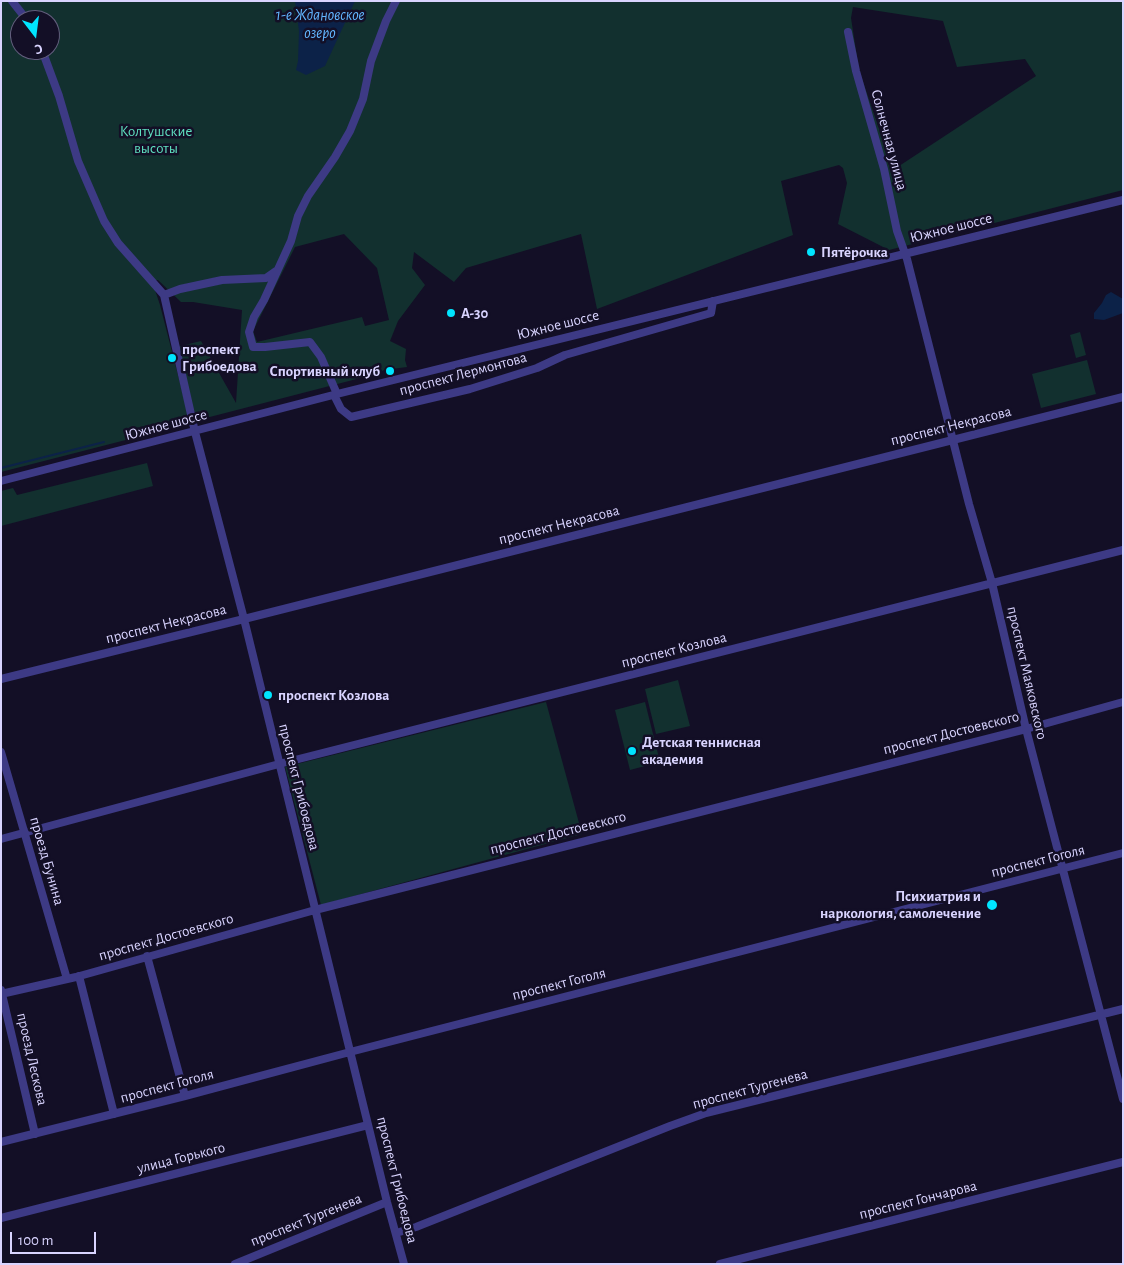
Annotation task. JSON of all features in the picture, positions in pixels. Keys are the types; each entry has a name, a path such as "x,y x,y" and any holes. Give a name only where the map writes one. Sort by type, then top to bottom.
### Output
{"street":[{"path":"335,394 321,357 310,342 253,347 248,332 291,241 298,216 308,196 350,132 363,99 371,61 396,1"},
{"name":"Солнечная улица","path":"848,32 856,71 884,169 897,231 905,253"},
{"name":"проспект Грибоедова","path":"46,60 59,96 78,161 104,221 118,243 164,295 194,432 244,619 387,1202 404,1264"},
{"name":"Южное шоссе","path":"1,481 335,394 1123,200"},
{"name":"проспект Маяковского","path":"905,253 969,504 992,583 1026,728 1123,1099"},
{"path":"164,295 180,289 222,280 266,278 276,271"},
{"name":"проспект Лермонтова","path":"335,394 341,409 351,417 470,389 537,368 565,355 711,313 713,302"},
{"name":"проспект Некрасова","path":"1,679 1123,397"},
{"name":"проспект Козлова","path":"1,839 279,764 1123,550"},
{"name":"проспект Достоевского","path":"2,993 79,976 315,910 1123,702"},
{"name":"проезд Бунина","path":"1,752 67,978"},
{"name":"проспект Гоголя","path":"1,1142 1123,853"},
{"path":"147,956 185,1096"},
{"path":"79,976 114,1114"},
{"name":"проезд Лескова","path":"2,993 35,1134"},
{"name":"проспект Тургенева","path":"396,1233 416,1227 706,1113 1123,1010"},
{"name":"улица Горького","path":"1,1218 368,1125"},
{"name":"проспект Гончарова","path":"720,1264 1123,1162"},
{"name":"проспект Тургенева","path":"235,1264 387,1202"}],"green space":[{"name":"Колтушские высоты","path":"1,1 1123,1 1123,190 889,250 838,224 847,183 843,168 839,165 781,181 793,235 597,309 581,234 466,268 454,282 414,252 412,268 425,285 398,321 390,341 406,349 405,360 407,367 384,370 376,374 202,419 193,410 176,347 201,341 236,403 242,310 193,302 181,302 158,280 152,281 188,414 183,416 181,424 1,472","holes":["853,7 943,21 957,67 1025,59 1036,76 893,170 859,70 851,18","344,234 377,268 389,320 365,326 362,317 257,342 253,331 295,247"]},
{"path":"1080,332 1086,355 1076,358 1070,335"},
{"path":"1087,360 1096,394 1041,408 1032,374"},
{"path":"147,463 153,486 1,526 1,491 13,488 17,495"},
{"path":"678,680 690,726 656,734 645,689"},
{"path":"546,702 582,834 321,905 285,767"},
{"path":"645,702 660,762 630,770 615,710"}],"water":[{"name":"1-е Ждановское озеро","path":"295,1 355,1 325,66 306,75 296,70 299,31"},
{"path":"1111,292 1123,299 1123,313 1104,320 1094,319 1094,313 1106,295"}],"waterway":[{"path":"1,468 104,442"}],"place":[{"name":"Пятёрочка","path":"811,252"},
{"name":"А-30","path":"451,313"},
{"name":"проспект Грибоедова","path":"172,358"},
{"name":"Спортивный клуб","path":"390,371"},
{"name":"проспект Козлова","path":"268,695"},
{"name":"Детская теннисная академия","path":"632,751"},
{"name":"Психиатрия и наркология, самолечение","path":"992,905"}]}
